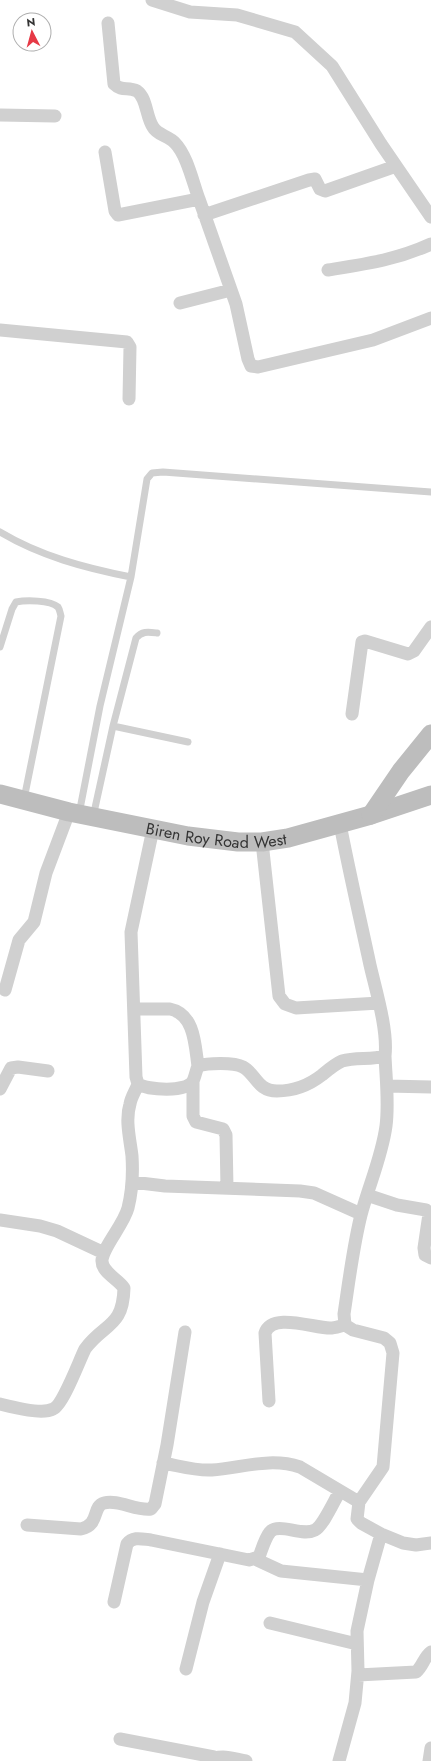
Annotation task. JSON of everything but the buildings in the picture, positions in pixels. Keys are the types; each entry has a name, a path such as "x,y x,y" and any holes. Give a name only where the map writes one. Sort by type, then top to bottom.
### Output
{"main road":[{"path":"371,815 401,771 431,734"},
{"name":"Biren Roy Road West","path":"0,794 80,815 153,830 238,842 262,842 288,838 371,815 431,795"}],"street":[{"path":"152,0 190,12 237,15 295,32 332,66 396,166 431,217"},
{"path":"108,23 114,84 119,89 136,91 142,97 152,127 156,131 171,138 181,150 236,304 248,359 251,366 258,367 373,340 431,318"},
{"path":"0,115 55,116"},
{"path":"105,152 115,211 118,215 199,199"},
{"path":"204,214 309,180 315,179 320,189 325,191 396,166"},
{"path":"328,270 379,262 413,252 431,244"},
{"path":"180,303 231,290"},
{"path":"0,330 127,342 130,347 129,399"},
{"path":"352,714 362,642 365,641 408,654 414,651 431,627"},
{"path":"6,990 19,940 34,922 48,867 80,815"},
{"path":"340,824 355,899 379,1003 386,1047 385,1056 388,1106 381,1150 361,1214 354,1247 344,1314 345,1325"},
{"path":"0,1404 41,1411 53,1409 61,1402 84,1349 90,1342 115,1322 120,1311 124,1288 120,1281 108,1273 103,1266 102,1260 104,1253 124,1221 128,1208 132,1182 132,1158 128,1122 130,1104 138,1084 136,1077 131,932 153,830"},
{"path":"262,842 279,996 285,1004 296,1008 379,1003"},
{"path":"134,1009 175,1010 183,1016 189,1025 193,1034 198,1066 193,1081 193,1116 196,1122 223,1129 226,1136 227,1188"},
{"path":"198,1066 204,1064 235,1064 243,1067 258,1084 266,1089 275,1091 297,1089 308,1085 342,1061 385,1056"},
{"path":"0,1089 11,1068 18,1067 48,1071"},
{"path":"138,1084 155,1089 180,1088 188,1086 193,1081"},
{"path":"387,1086 431,1088"},
{"path":"132,1182 165,1186 300,1191 314,1193 361,1214"},
{"path":"367,1195 397,1205 426,1210 429,1214 424,1248 425,1255 431,1258"},
{"path":"0,1220 40,1226 57,1231 104,1253"},
{"path":"269,1401 265,1333 271,1324 302,1323 332,1328 345,1325 353,1330 384,1338 390,1343 393,1353 383,1467 359,1502 357,1519 361,1523 381,1534 403,1543 416,1545 431,1543"},
{"path":"27,1525 81,1529 87,1528 92,1523 100,1506 103,1503 110,1502 143,1510 151,1509 155,1504 163,1463 185,1332"},
{"path":"163,1463 196,1470 213,1470 252,1464 290,1464 300,1467 359,1502"},
{"path":"114,1602 126,1544 130,1540 136,1538 151,1540 250,1560 255,1559 259,1557 270,1532 273,1529 279,1528 303,1532 318,1528 340,1491"},
{"path":"339,1761 355,1703 358,1675 357,1631 368,1580 381,1534"},
{"path":"186,1669 203,1602 220,1554"},
{"path":"255,1559 281,1571 368,1580"},
{"path":"270,1623 357,1644"},
{"path":"358,1675 416,1672 426,1670 426,1656 431,1652"},
{"path":"120,1739 212,1759 224,1757 246,1761"},
{"path":"429,1761 431,1748"}],"lane":[{"path":"80,815 100,706 131,577 147,479 152,473 162,472 431,492"},
{"path":"0,532 33,550 80,566 131,577"},
{"path":"0,647 12,609 16,602 25,600 53,604 59,608 61,616 23,800"},
{"path":"80,815 113,726 136,638 145,632 157,632"},
{"path":"113,726 188,742"}]}
